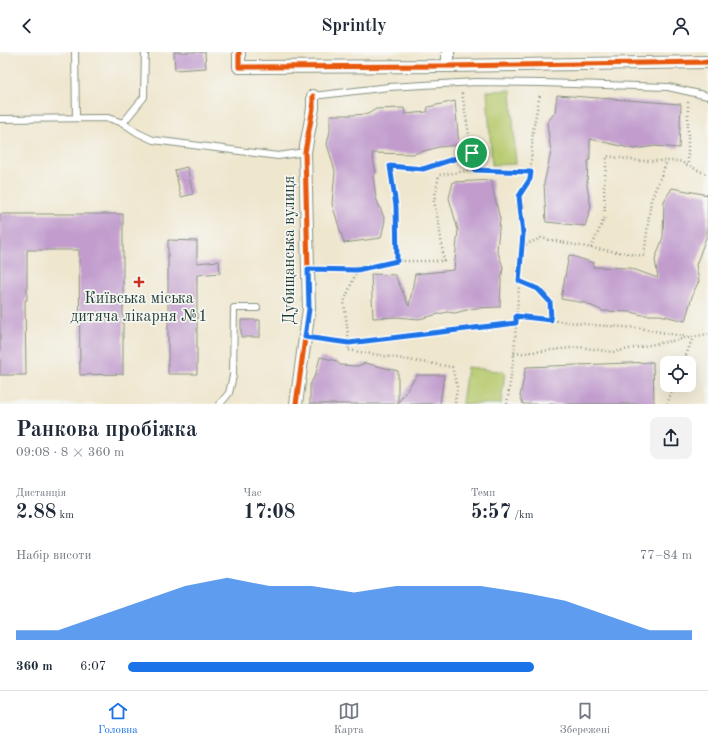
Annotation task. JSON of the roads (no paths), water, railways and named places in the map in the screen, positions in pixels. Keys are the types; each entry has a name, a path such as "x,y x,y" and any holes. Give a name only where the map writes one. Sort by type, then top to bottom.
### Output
{"street":[{"path":"239,52 239,67 448,66 646,58 708,62"},
{"path":"448,52 448,66"},
{"name":"Дубищанська вулиця","path":"296,404 309,309 305,152 313,108 313,96"}],"lane":[{"path":"74,52 76,118"},
{"path":"123,123 144,97 145,52"},
{"path":"313,96 397,86 476,82 668,87 708,96"},
{"path":"0,119 108,118 123,123 138,133 153,140 278,156 305,152"},
{"path":"220,404 229,393 233,376 234,308 257,308"}],"place":[{"name":"Київська міська дитяча лікарня №1","path":"139,282"}]}
